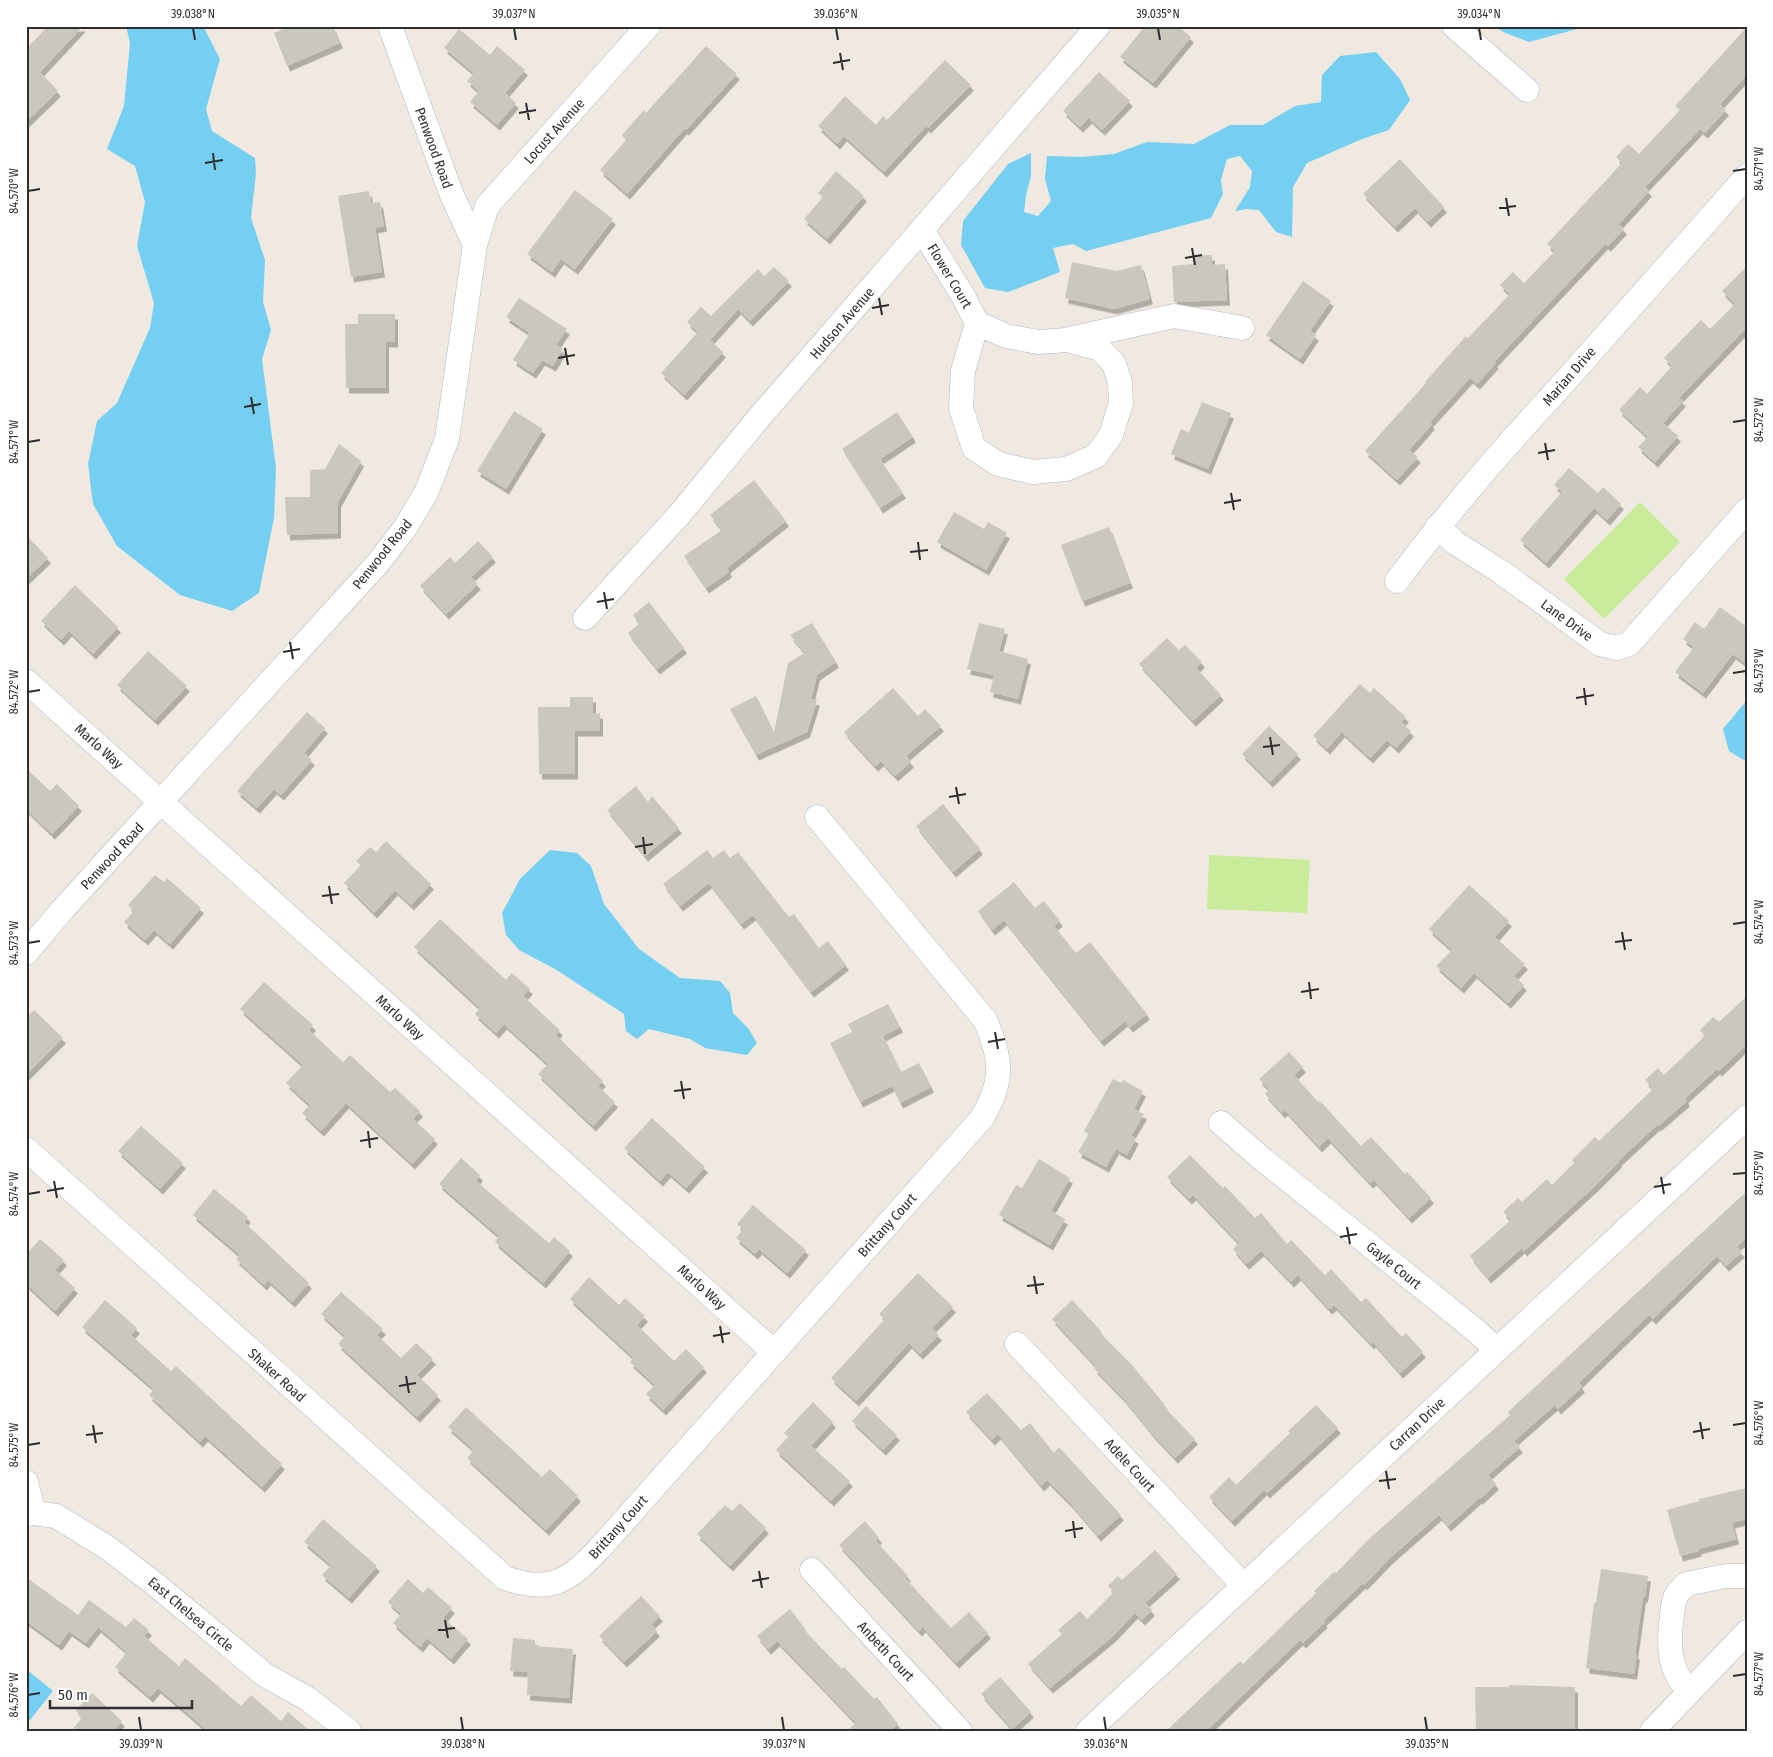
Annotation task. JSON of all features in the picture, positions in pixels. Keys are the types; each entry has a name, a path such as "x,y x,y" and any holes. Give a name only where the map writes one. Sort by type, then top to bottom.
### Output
{"street":[{"name":"Penwood Road","path":"26,953 64,908 378,563 405,528 426,493 447,439 475,245 451,193 390,26"},
{"name":"Locust Avenue","path":"475,245 487,206 648,26"},
{"name":"Hudson Avenue","path":"585,618 679,515 757,420 1098,26"},
{"path":"1454,26 1527,90"},
{"name":"Marian Drive","path":"1397,581 1438,526 1520,431 1747,176"},
{"name":"Flower Court","path":"922,230 962,294 977,323 1014,338 1038,342 1067,340 1100,349 1114,364 1120,382 1121,402 1111,435 1096,456 1066,469 1033,472 998,464 974,448 961,408 963,371 977,323"},
{"path":"1067,340 1174,316 1242,328"},
{"name":"Lane Drive","path":"1438,526 1454,542 1501,572 1600,644 1617,648 1629,644 1747,510"},
{"name":"Marlo Way","path":"26,681 774,1352"},
{"name":"Brittany Court","path":"536,1585 557,1583 579,1570 982,1118 990,1105 995,1091 998,1067 996,1043 985,1020 817,818"},
{"name":"Carran Drive","path":"1088,1731 1747,1118"},
{"name":"Gayle Court","path":"1221,1123 1261,1158 1474,1329 1497,1350"},
{"name":"Shaker Road","path":"26,1150 505,1578 515,1582 536,1585"},
{"name":"Adele Court","path":"1017,1344 1244,1586"},
{"path":"26,1482 30,1514"},
{"name":"East Chelsea Circle","path":"30,1514 56,1516 108,1548 156,1585 264,1675 308,1698 349,1731"},
{"name":"Anbeth Court","path":"812,1570 960,1731"},
{"path":"1690,1691 1682,1684 1675,1673 1670,1652 1669,1636 1676,1596 1686,1584 1726,1576 1747,1576"},
{"path":"1652,1731 1747,1632"}],"green space":[{"path":"1640,502 1680,542 1604,619 1564,579"},
{"path":"1209,855 1310,860 1307,913 1207,909"}],"water":[{"path":"126,26 203,26 220,59 206,109 212,131 255,158 256,173 251,218 265,260 263,302 271,330 262,359 276,468 274,518 259,593 232,611 180,595 117,546 93,504 88,464 97,421 117,403 150,328 154,303 137,246 145,202 135,166 107,149 124,106 130,43"},
{"path":"1495,26 1576,26 1577,29 1529,42 1503,32"},
{"path":"1376,52 1400,79 1410,100 1389,130 1362,139 1307,163 1293,187 1292,237 1276,232 1259,210 1235,211 1250,187 1252,171 1240,156 1227,159 1221,180 1223,194 1211,218 1086,251 1073,244 1053,248 1060,272 1008,292 985,288 961,245 963,221 1008,164 1031,153 1031,176 1024,212 1038,216 1051,201 1045,179 1047,156 1083,157 1114,154 1147,142 1194,144 1230,125 1263,125 1295,106 1321,102 1322,75 1340,56"},
{"path":"1747,700 1747,762 1729,751 1723,729"},
{"path":"550,850 577,853 591,866 604,904 639,949 680,978 720,981 730,993 733,1013 748,1028 757,1043 747,1055 705,1048 690,1039 649,1029 637,1039 626,1031 624,1014 555,969 519,950 506,935 502,913 520,879"},
{"path":"26,1669 53,1691 26,1725"}],"building":[{"path":"48,26 83,26 40,72 58,91 26,122 26,49"},
{"path":"290,26 333,26 340,43 287,66 274,33"},
{"path":"1145,26 1178,26 1191,37 1153,83 1120,57"},
{"path":"1747,27 1747,75 1720,104 1726,110 1705,133 1700,129 1645,187 1649,191 1619,224 1624,229 1608,246 1605,244 1494,362 1496,363 1477,384 1470,378 1430,422 1432,424 1409,450 1418,457 1397,480 1365,451 1466,336 1468,338 1510,294 1500,285 1513,272 1524,283 1555,251 1547,244 1622,163 1616,157 1628,144 1639,154 1680,110 1675,106"},
{"path":"459,29 490,55 497,46 525,70 505,93 516,103 497,125 470,102 479,91 467,81 474,73 444,48"},
{"path":"706,46 737,74 686,130 684,129 627,194 600,170 626,140 622,135 644,110 646,113"},
{"path":"945,60 971,85 928,128 926,126 884,172 844,136 837,144 818,126 845,96 876,125 883,116 887,120"},
{"path":"1099,72 1130,101 1102,130 1089,118 1080,127 1063,111"},
{"path":"1400,159 1444,207 1428,222 1415,208 1395,227 1363,194"},
{"path":"836,171 864,196 827,239 804,219 823,197 818,193"},
{"path":"575,190 613,219 575,269 561,259 552,272 527,254"},
{"path":"369,191 371,203 380,202 384,226 375,228 382,272 351,277 338,196"},
{"path":"1212,255 1212,265 1225,264 1227,300 1174,302 1172,266 1193,264 1193,256"},
{"path":"1072,262 1117,271 1141,265 1150,299 1114,309 1065,298"},
{"path":"1747,266 1747,327 1679,398 1683,401 1663,423 1678,436 1655,462 1638,447 1648,437 1619,410 1640,387 1647,394 1672,366 1664,358 1701,320 1710,329 1735,304 1722,291"},
{"path":"774,267 789,281 750,321 738,309 710,340 723,352 684,395 661,373 698,332 687,322 701,307 711,316 758,269 764,276"},
{"path":"1303,281 1331,301 1310,331 1316,335 1300,359 1266,335"},
{"path":"519,298 567,329 556,345 563,349 553,366 542,360 533,373 513,360 530,333 506,317"},
{"path":"358,314 395,314 395,342 386,342 386,388 346,388 345,324 358,324"},
{"path":"1202,402 1231,413 1208,469 1171,454 1181,429 1189,433"},
{"path":"514,411 543,429 506,489 477,471"},
{"path":"897,412 913,437 880,459 903,493 880,508 842,449"},
{"path":"339,444 361,461 338,502 338,533 287,535 285,497 310,497 310,470 325,469"},
{"path":"1569,468 1598,493 1603,487 1621,504 1607,520 1594,508 1546,563 1520,540 1562,492 1554,485"},
{"path":"754,480 786,521 727,568 729,572 706,588 684,556 722,530 710,515"},
{"path":"954,512 984,529 988,522 1007,533 986,570 937,542"},
{"path":"1109,527 1130,583 1082,601 1061,545"},
{"path":"26,535 48,558 26,579"},
{"path":"478,541 493,557 471,577 478,584 446,614 420,586 450,557 455,563"},
{"path":"75,585 118,627 93,654 69,631 61,640 41,621"},
{"path":"649,602 684,648 657,669 628,633 639,624 633,615"},
{"path":"1720,607 1747,627 1747,664 1733,654 1703,693 1675,672 1694,647 1683,639 1695,622 1704,629"},
{"path":"812,623 836,662 817,675 811,699 817,700 807,732 756,755 730,709 756,696 774,733 788,663 805,653 790,635"},
{"path":"979,623 1005,629 999,651 1028,659 1018,699 990,692 994,675 967,669"},
{"path":"1167,638 1179,650 1185,645 1202,662 1196,668 1221,695 1193,721 1139,664"},
{"path":"148,651 187,686 155,720 117,685"},
{"path":"1360,684 1370,693 1374,688 1406,717 1401,722 1411,731 1396,748 1387,740 1370,758 1342,732 1327,749 1313,736"},
{"path":"893,688 918,716 925,709 941,726 906,756 911,762 895,776 881,761 875,766 844,732"},
{"path":"570,697 593,697 593,714 600,713 600,731 575,731 575,774 539,774 538,707 570,707"},
{"path":"307,712 325,728 304,753 312,760 281,795 274,789 257,808 237,791"},
{"path":"1269,726 1298,754 1270,782 1242,754"},
{"path":"26,768 50,791 57,784 79,806 52,834 26,809"},
{"path":"636,786 648,802 652,796 679,828 645,856 607,810"},
{"path":"943,804 980,849 953,872 916,826"},
{"path":"386,841 431,884 411,905 395,890 374,913 344,883 361,865 356,861 370,847 376,852"},
{"path":"707,850 713,858 724,850 730,858 738,852 789,917 794,914 819,948 828,941 846,965 811,992 753,915 741,924 709,883 680,906 663,884"},
{"path":"155,875 164,882 167,878 201,908 170,944 154,930 145,940 124,922 134,911 128,905"},
{"path":"1014,882 1035,908 1044,901 1060,921 1054,926 1076,953 1090,942 1147,1014 1130,1027 1125,1021 1101,1041 1004,920 992,930 978,911"},
{"path":"1469,885 1509,921 1495,937 1525,964 1514,976 1524,985 1508,1003 1474,973 1461,988 1436,966 1452,950 1429,929"},
{"path":"440,919 506,980 512,973 530,989 523,996 560,1030 556,1035 603,1081 598,1086 615,1102 593,1126 538,1074 548,1064 504,1024 496,1033 475,1014 480,1008 414,947"},
{"path":"264,982 313,1025 309,1030 343,1062 350,1055 390,1092 395,1088 420,1111 413,1119 435,1139 412,1164 346,1103 321,1131 302,1113 310,1105 286,1083 303,1065 240,1009"},
{"path":"1747,996 1747,1044 1719,1071 1717,1069 1685,1098 1687,1101 1657,1125 1618,1161 1596,1185 1524,1251 1522,1248 1488,1278 1470,1256 1511,1220 1503,1212 1518,1198 1522,1202 1547,1179 1552,1185 1574,1163 1572,1160 1595,1137 1599,1141 1653,1089 1645,1080 1658,1068 1664,1075 1705,1036 1700,1030 1713,1017 1719,1022"},
{"path":"888,1004 900,1027 883,1036 901,1072 919,1063 931,1087 900,1103 892,1086 860,1102 830,1043 852,1032 848,1024"},
{"path":"34,1010 63,1038 26,1075 26,1018"},
{"path":"1289,1052 1303,1067 1294,1075 1318,1102 1320,1101 1361,1146 1371,1137 1405,1174 1407,1172 1431,1198 1409,1218 1374,1180 1370,1183 1328,1138 1319,1147 1285,1110 1282,1113 1265,1094 1269,1089 1259,1079"},
{"path":"1113,1079 1121,1083 1123,1080 1143,1091 1134,1109 1144,1114 1131,1136 1136,1138 1127,1155 1116,1149 1106,1167 1078,1152 1089,1134 1084,1131"},
{"path":"652,1118 705,1167 686,1188 668,1172 660,1181 624,1148"},
{"path":"141,1126 183,1163 160,1189 118,1151"},
{"path":"1190,1155 1223,1188 1225,1186 1255,1218 1261,1213 1287,1244 1291,1240 1325,1275 1331,1269 1361,1302 1366,1298 1402,1337 1406,1333 1423,1352 1400,1373 1373,1342 1371,1344 1334,1305 1329,1309 1298,1275 1291,1282 1261,1251 1246,1264 1233,1249 1239,1243 1193,1195 1189,1199 1167,1177"},
{"path":"461,1158 480,1175 476,1181 517,1216 549,1243 554,1237 570,1251 543,1283 495,1242 499,1236 439,1184"},
{"path":"1039,1159 1070,1178 1051,1211 1065,1219 1050,1245 999,1215 1016,1185 1022,1188"},
{"path":"214,1189 248,1217 244,1222 309,1283 292,1302 268,1280 264,1285 236,1259 240,1255 193,1215"},
{"path":"1747,1191 1747,1237 1736,1247 1742,1252 1726,1266 1717,1256 1653,1319 1649,1315 1579,1383 1582,1387 1558,1409 1555,1405 1514,1441 1520,1447 1488,1475 1496,1484 1480,1499 1448,1526 1439,1515 1390,1558 1364,1585 1363,1583 1303,1643 1300,1640 1206,1731 1166,1731 1240,1661 1243,1664 1316,1593 1314,1591 1334,1572 1336,1573 1370,1538 1510,1415 1508,1412"},
{"path":"753,1205 806,1250 787,1273 759,1249 755,1254 736,1238 743,1229 737,1224"},
{"path":"40,1239 64,1260 55,1270 75,1288 55,1311 26,1284 26,1255"},
{"path":"918,1273 953,1307 932,1328 939,1335 920,1354 909,1343 856,1401 831,1378 885,1319 879,1314"},
{"path":"589,1277 619,1305 625,1298 645,1316 637,1325 674,1361 686,1349 704,1367 663,1410 646,1394 655,1385 630,1362 634,1358 570,1299"},
{"path":"341,1292 383,1329 377,1335 401,1358 416,1343 433,1359 417,1375 438,1395 417,1417 338,1344 345,1336 321,1314"},
{"path":"105,1300 137,1328 131,1335 171,1371 176,1366 282,1464 262,1487 205,1436 200,1442 149,1395 154,1389 82,1327"},
{"path":"1072,1300 1101,1331 1100,1333 1132,1365 1165,1405 1163,1406 1195,1439 1175,1458 1154,1436 1124,1399 1094,1368 1096,1366 1052,1319"},
{"path":"987,1393 1021,1430 1030,1423 1054,1453 1059,1447 1121,1515 1098,1536 1071,1504 1047,1480 1041,1486 998,1434 992,1440 966,1412"},
{"path":"813,1402 833,1422 811,1446 850,1481 831,1501 776,1450 788,1437 784,1433"},
{"path":"1316,1405 1338,1428 1267,1493 1264,1490 1232,1521 1209,1497 1229,1477 1236,1485"},
{"path":"866,1406 897,1435 883,1450 852,1421"},
{"path":"466,1407 542,1477 550,1469 578,1496 546,1530 467,1458 474,1450 448,1427"},
{"path":"1747,1488 1747,1519 1732,1523 1736,1539 1680,1556 1667,1510 1699,1501 1699,1499"},
{"path":"740,1503 766,1528 730,1566 697,1534 725,1505 732,1511"},
{"path":"323,1519 377,1566 349,1598 322,1575 331,1565 304,1542"},
{"path":"865,1521 879,1538 876,1541 908,1576 905,1578 951,1628 969,1612 988,1633 956,1663 923,1627 919,1631 839,1545"},
{"path":"1155,1550 1177,1574 1145,1603 1152,1610 1142,1620 1135,1613 1112,1637 1050,1688 1028,1664 1062,1634 1058,1630 1080,1611 1087,1619 1114,1592 1108,1586 1118,1576 1122,1580"},
{"path":"1601,1569 1648,1576 1645,1597 1643,1597 1634,1674 1586,1668 1594,1603 1596,1603"},
{"path":"26,1577 78,1615 89,1600 126,1627 134,1618 149,1630 144,1636 179,1666 185,1658 241,1706 251,1695 281,1721 288,1712 310,1731 208,1731 158,1688 150,1697 115,1667 127,1652 98,1627 86,1643 69,1631 59,1645 26,1621"},
{"path":"408,1579 423,1593 428,1587 452,1608 443,1618 468,1639 451,1659 427,1638 420,1647 393,1623 401,1614 388,1602"},
{"path":"641,1596 660,1616 651,1624 657,1631 624,1662 599,1636"},
{"path":"790,1609 805,1631 842,1669 844,1667 874,1699 877,1697 898,1724 890,1731 846,1731 856,1723 777,1641 768,1649 757,1636"},
{"path":"513,1638 535,1640 535,1646 573,1649 569,1698 527,1695 528,1672 510,1671"},
{"path":"1000,1677 1031,1712 1012,1729 981,1694"},
{"path":"1509,1685 1575,1687 1575,1731 1476,1731 1475,1687 1509,1687"},
{"path":"92,1693 122,1721 113,1731 71,1731 81,1719 76,1710"}]}
